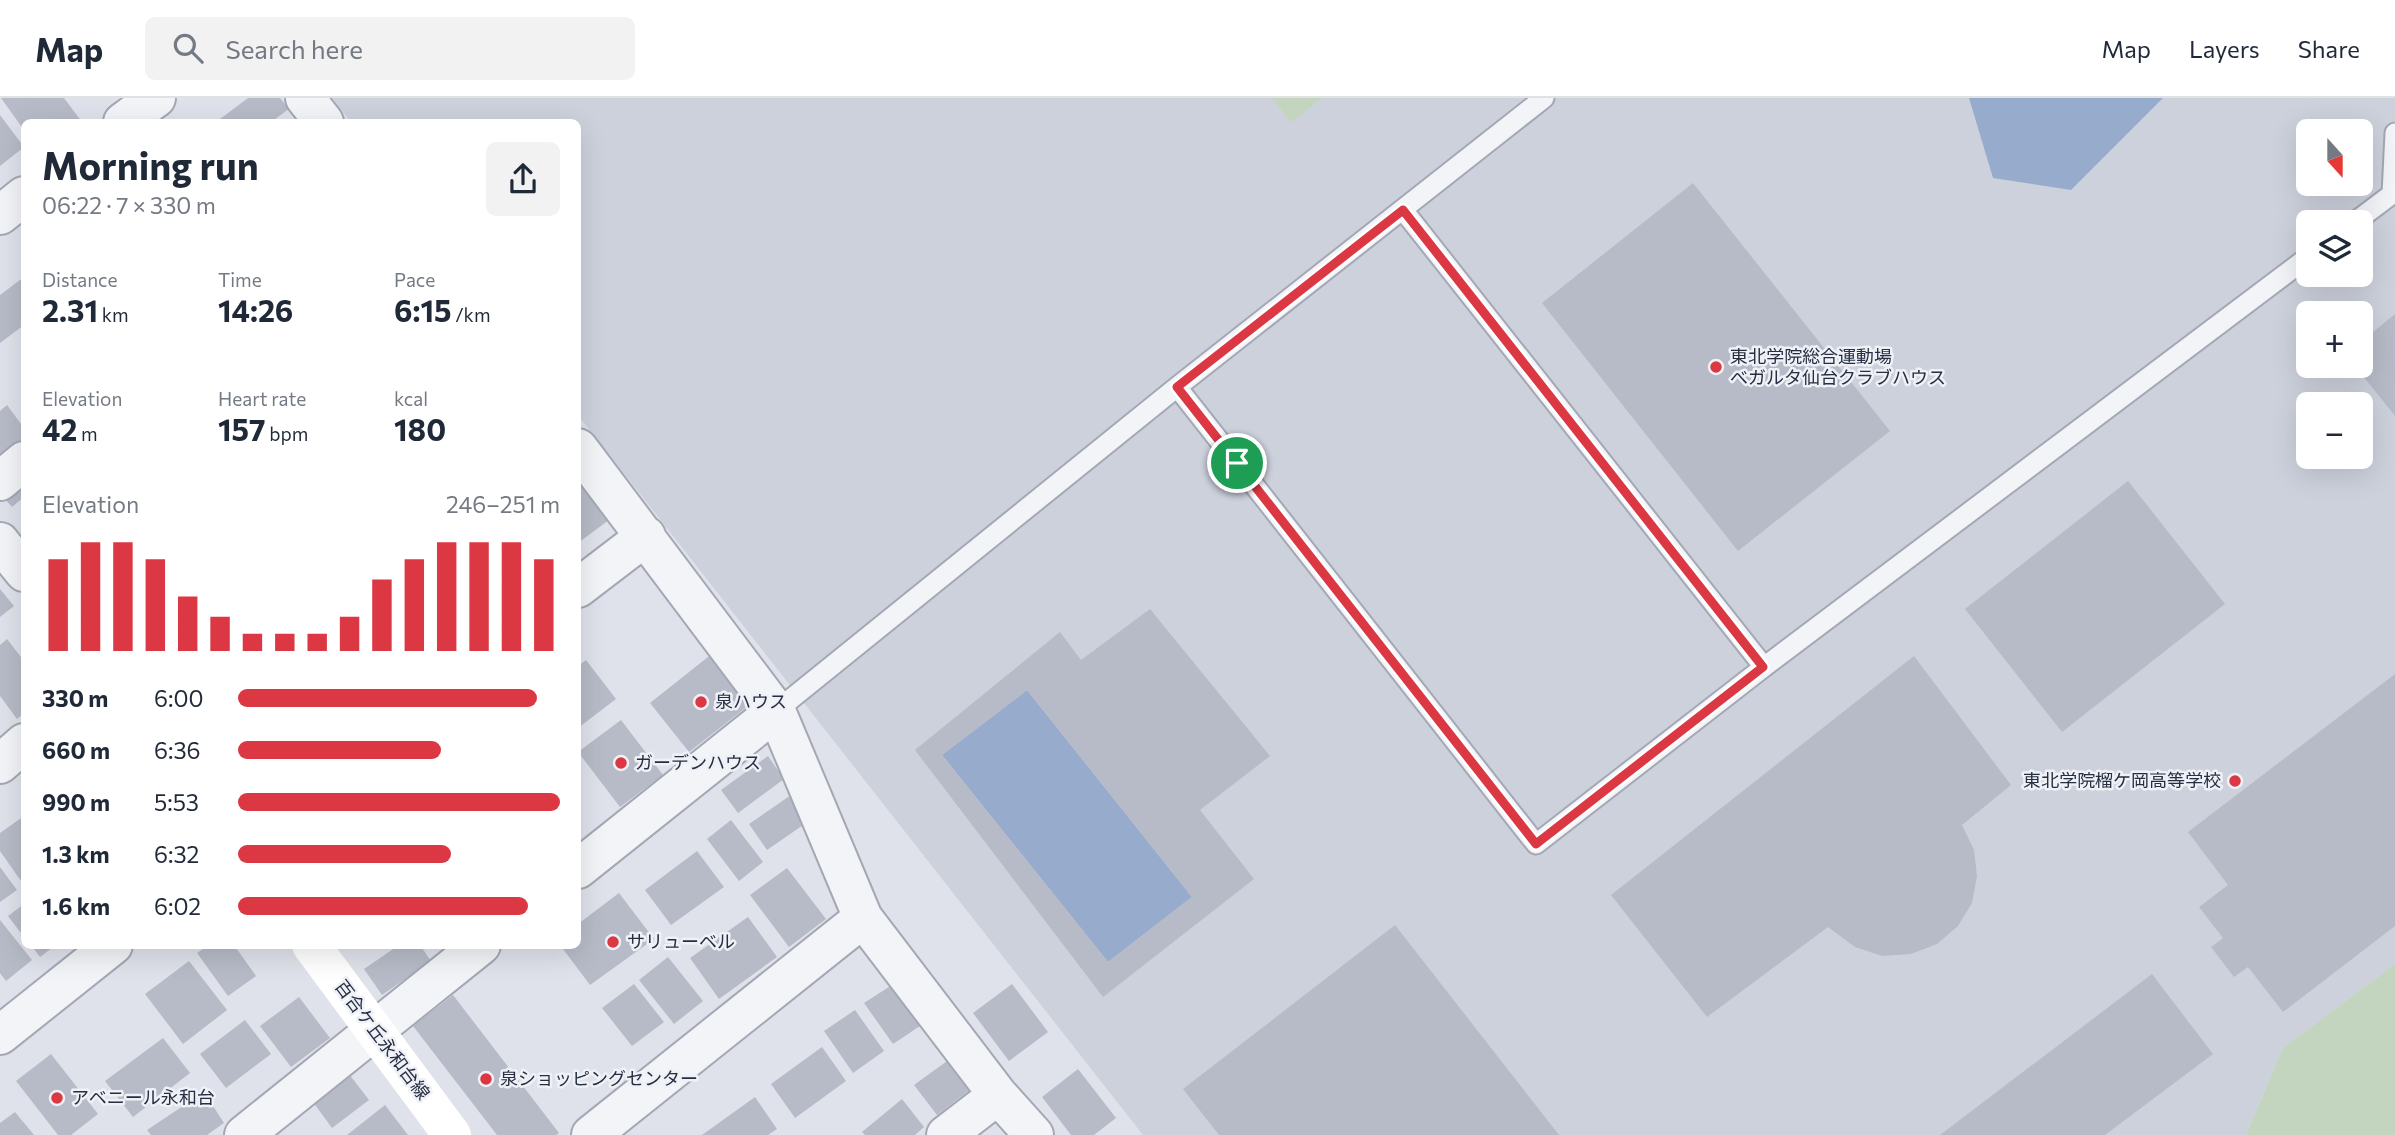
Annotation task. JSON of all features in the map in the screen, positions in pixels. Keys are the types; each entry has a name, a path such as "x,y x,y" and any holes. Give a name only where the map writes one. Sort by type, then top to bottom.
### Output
{"street":[{"path":"127,119 156,98"},
{"path":"305,98 322,119"},
{"path":"0,215 21,198"},
{"path":"581,452 776,711 863,918 998,1095 1034,1135"},
{"path":"0,481 21,464"},
{"path":"581,585 646,536"},
{"path":"0,542 21,568"},
{"path":"581,867 776,711"},
{"path":"0,764 21,746"},
{"path":"591,1135 863,918"},
{"path":"0,1035 108,949"},
{"name":"百合ケ丘永和台線","path":"314,949 452,1135"},
{"path":"244,1135 476,949"},
{"path":"947,1135 998,1095"}],"lane":[{"path":"776,711 1177,387 1544,98"},
{"path":"2371,210 2392,194 2395,133"},
{"path":"1403,210 1763,667"},
{"path":"1177,387 1536,844 1763,667 2296,266"}],"shaded area":[{"path":"332,98 2395,98 2395,964 2283,1048 2246,1135 1143,1135 581,419 581,119 349,119"}],"green space":[{"path":"1272,98 1322,98 1291,122"},
{"path":"2395,964 2395,1135 2246,1135 2283,1048"}],"water":[{"path":"1969,98 2163,98 2071,190 1993,178"},
{"path":"1027,690 1192,897 1108,962 942,755"}],"building":[{"path":"1,98 64,98 80,119 21,119 21,126"},
{"path":"248,98 280,98 289,109 275,119 220,119"},
{"path":"0,115 21,143 21,149 0,166"},
{"name":"東北学院総合運動場 べガルタ仙台クラブハウス","path":"1693,183 1890,431 1738,551 1542,303"},
{"path":"21,279 21,327 0,343 0,295"},
{"path":"2395,314 2395,416 2365,378 2373,378 2373,332"},
{"path":"7,405 21,424 21,444 0,460 0,411"},
{"path":"584,478 613,517 581,541 581,480"},
{"path":"2128,481 2225,604 2062,732 1965,609"},
{"path":"21,484 21,500 12,507 4,498"},
{"path":"0,589 14,606 0,617"},
{"path":"1150,609 1270,756 1200,810 1254,879 1103,997 915,750 1060,632 1081,660","holes":["1027,690 1192,897 1108,962 942,755"]},
{"path":"7,639 21,657 21,716 17,719 0,696 0,645"},
{"name":"泉ハウス","path":"713,653 753,702 689,752 650,703"},
{"path":"1914,656 2011,785 1962,825 1974,850 1977,876 1972,903 1958,926 1937,944 1911,954 1882,956 1855,947 1828,927 1707,1017 1611,895"},
{"path":"586,660 616,699 581,726 581,664"},
{"path":"2395,674 2395,926 2283,1012 2248,967 2234,977 2211,947 2223,938 2199,907 2228,885 2188,832"},
{"name":"ガーデンハウス","path":"621,720 663,775 620,807 581,756 581,750"},
{"path":"768,756 784,779 738,813 721,790"},
{"path":"791,795 809,821 767,850 749,824"},
{"path":"21,818 21,881 0,851 0,833"},
{"path":"731,820 763,862 739,881 707,839"},
{"path":"697,851 724,887 671,925 645,890"},
{"path":"0,867 17,890 0,902"},
{"path":"787,868 826,919 789,947 750,895"},
{"name":"サリューベル","path":"619,893 654,939 590,985 563,949 581,949 581,922"},
{"path":"21,906 21,933 8,916"},
{"path":"748,917 777,957 719,999 690,958"},
{"path":"0,920 32,960 6,981 0,973"},
{"path":"1395,925 1559,1135 1219,1135 1183,1089"},
{"path":"34,949 51,949 40,957"},
{"path":"203,949 237,949 256,976 228,996 197,953"},
{"path":"393,949 423,949 431,961 382,995 364,969"},
{"path":"668,957 703,1001 674,1024 639,980"},
{"path":"189,961 227,1010 183,1044 145,994"},
{"path":"2152,974 2213,1054 2105,1135 1940,1135"},
{"path":"895,983 923,1024 893,1044 864,1003"},
{"path":"634,984 664,1022 632,1046 602,1008"},
{"path":"1012,984 1048,1032 1009,1061 973,1013"},
{"name":"泉ショッピングセンター","path":"453,995 559,1133 497,1135 413,1026"},
{"path":"299,997 330,1038 291,1067 260,1026"},
{"path":"855,1010 884,1051 853,1073 824,1031"},
{"path":"245,1020 271,1054 226,1088 200,1054"},
{"path":"163,1038 190,1073 133,1117 105,1081"},
{"path":"822,1047 846,1081 795,1118 771,1084"},
{"name":"アベニール永和台","path":"51,1054 98,1114 71,1135 58,1135 16,1081"},
{"path":"954,1056 976,1085 937,1115 914,1085"},
{"path":"1078,1069 1116,1118 1094,1135 1071,1135 1042,1097"},
{"path":"349,1074 369,1100 332,1128 313,1102"},
{"path":"204,1092 224,1123 207,1135 151,1135 147,1130"},
{"path":"755,1097 777,1129 768,1135 702,1135"},
{"path":"902,1099 924,1127 915,1135 865,1135 862,1132"},
{"path":"385,1105 408,1135 347,1135"},
{"path":"15,1112 34,1135 0,1135 0,1123"}],"place":[{"name":"東北学院総合運動場 べガルタ仙台クラブハウス","path":"1716,367"},
{"name":"泉ハウス","path":"701,702"},
{"name":"ガーデンハウス","path":"621,763"},
{"name":"東北学院榴ケ岡高等学校","path":"2235,781"},
{"name":"サリューベル","path":"613,942"},
{"name":"泉ショッピングセンター","path":"486,1079"},
{"name":"アベニール永和台","path":"57,1098"}],"route":[{"path":"1403,210 1763,667 1536,844 1237,463 1177,387 1403,210"}]}
